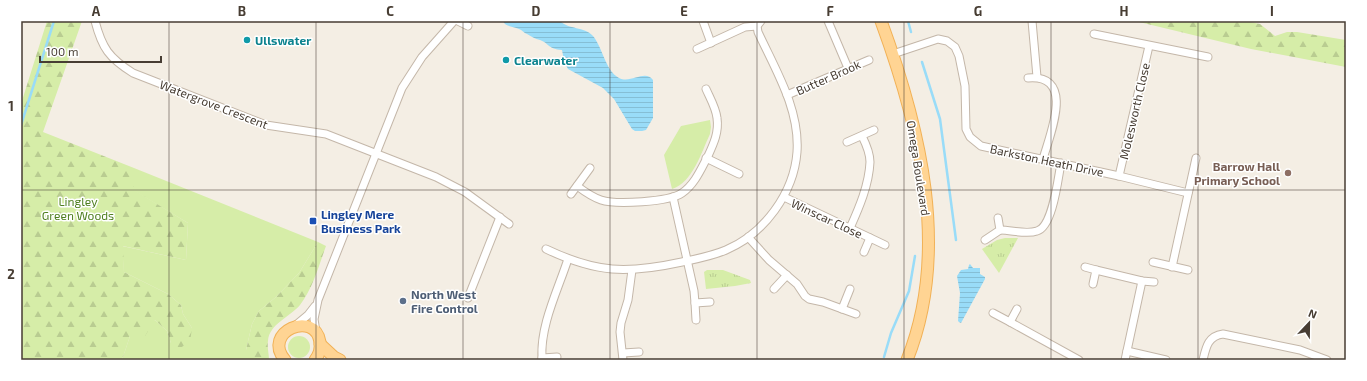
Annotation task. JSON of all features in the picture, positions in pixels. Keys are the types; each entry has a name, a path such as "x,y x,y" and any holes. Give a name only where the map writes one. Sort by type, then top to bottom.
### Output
{"main road":[{"name":"Omega Boulevard","path":"881,21 909,107 919,152 927,204 929,262 914,342 907,360"},
{"path":"283,359 280,351 281,338 284,333 295,326 308,327 334,357 340,360"},
{"path":"315,360 320,351 319,340"},
{"name":"Omega Boulevard","path":"914,342 916,360"}],"street":[{"name":"Watergrove Crescent","path":"95,21 100,39 108,52 118,63 133,73 266,125 326,134 450,183 509,224"},
{"path":"319,340 314,319 318,300 402,88 422,56 454,21"},
{"path":"458,21 468,26"},
{"path":"703,21 711,42"},
{"path":"828,21 848,68"},
{"path":"1032,21 1037,77"},
{"path":"546,249 568,259 595,266 632,270 660,267 726,250 748,237 764,223 784,197 793,175 797,152 796,127 787,95 758,32 759,24 745,27 697,49"},
{"name":"Molesworth Close","path":"1094,34 1208,57"},
{"name":"Barkston Heath Drive","path":"893,54 933,40 949,42 955,47 959,56 966,97 965,124 970,137 977,144 1188,193"},
{"name":"Molesworth Close","path":"1119,176 1150,46"},
{"name":"Butter Brook","path":"787,95 869,60"},
{"path":"1028,78 1041,78 1051,84 1056,94 1056,109 1043,159"},
{"path":"577,186 591,196 607,202 633,202 673,197 681,194 698,176 716,137 718,128 716,111 706,90"},
{"path":"847,142 874,130"},
{"path":"850,228 863,196 870,162 862,136"},
{"path":"706,158 739,174"},
{"path":"1172,266 1196,158"},
{"path":"985,240 1000,230 1032,232 1038,231 1044,227 1050,215 1061,163"},
{"path":"571,194 590,168"},
{"path":"673,197 694,291 696,320"},
{"name":"Winscar Close","path":"784,197 885,245"},
{"path":"468,298 500,218"},
{"path":"998,218 1000,230"},
{"path":"748,237 769,260 797,284 805,296 809,299 856,314"},
{"name":"Winscar Close","path":"864,252 870,238"},
{"path":"557,357 542,359 542,346 544,330 568,259"},
{"path":"1153,262 1188,270"},
{"path":"1085,267 1142,281 1154,282"},
{"path":"632,270 628,300 621,323 620,332 623,356 639,352"},
{"path":"1093,284 1096,270"},
{"path":"774,289 787,275"},
{"path":"1125,360 1142,281"},
{"path":"842,309 850,289"},
{"path":"295,326 308,315 318,300"},
{"path":"695,303 710,302"},
{"path":"1010,322 1017,309"},
{"path":"993,313 1079,360"},
{"path":"1203,360 1209,341 1215,336 1223,334 1300,350 1327,360"},
{"path":"1127,351 1166,360"}],"green space":[{"name":"Lingley Green Woods","path":"47,21 82,21 43,132 134,168 134,190 188,223 186,260 123,246 124,272 168,294 181,305 183,314 192,328 190,342 180,348 171,343 167,331 155,320 145,336 130,336 122,360 21,360 21,104"},
{"path":"1135,21 1245,21 1260,24 1275,36 1287,32 1297,32 1346,40 1346,67 1251,49"},
{"path":"710,120 710,134 696,166 686,180 672,189 664,155 681,126"},
{"path":"134,168 318,242 299,273 276,297 259,311 252,324 246,350 246,360 122,360 130,336 155,320 167,331 171,343 192,328 183,314 181,305 168,294 124,272 122,246 186,260 188,223 133,190"},
{"path":"1005,238 1018,238 999,273 982,249 997,240"},
{"path":"318,242 326,246 312,284 300,305 276,325 269,335 269,360 246,360 246,350 252,324 259,311 276,297 299,273"},
{"path":"707,270 723,270 750,280 751,283 706,289 704,272"},
{"path":"299,336 307,339 310,347 307,355 299,358 291,355 288,347 291,339"}],"water":[{"path":"503,21 560,21 568,26 585,31 593,36 610,70 619,78 628,79 642,76 650,77 653,80 653,118 646,130 635,131 632,129 614,99 603,88 568,69 564,61 562,50 552,47 520,29 507,25"},
{"path":"970,264 973,268 980,268 980,274 985,277 985,279 961,323 958,321 960,293 957,276 961,270 968,269"}],"waterway":[{"path":"21,125 54,21"},
{"path":"908,21 911,32"},
{"path":"922,62 940,119 956,240"},
{"path":"884,357 891,333 909,291 915,256"}],"place":[{"name":"Ullswater","path":"247,40"},
{"name":"Clearwater","path":"506,60"},
{"name":"Barrow Hall Primary School","path":"1288,173"},
{"name":"Lingley Mere Business Park","path":"313,221"},
{"name":"North West Fire Control","path":"403,301"}]}
